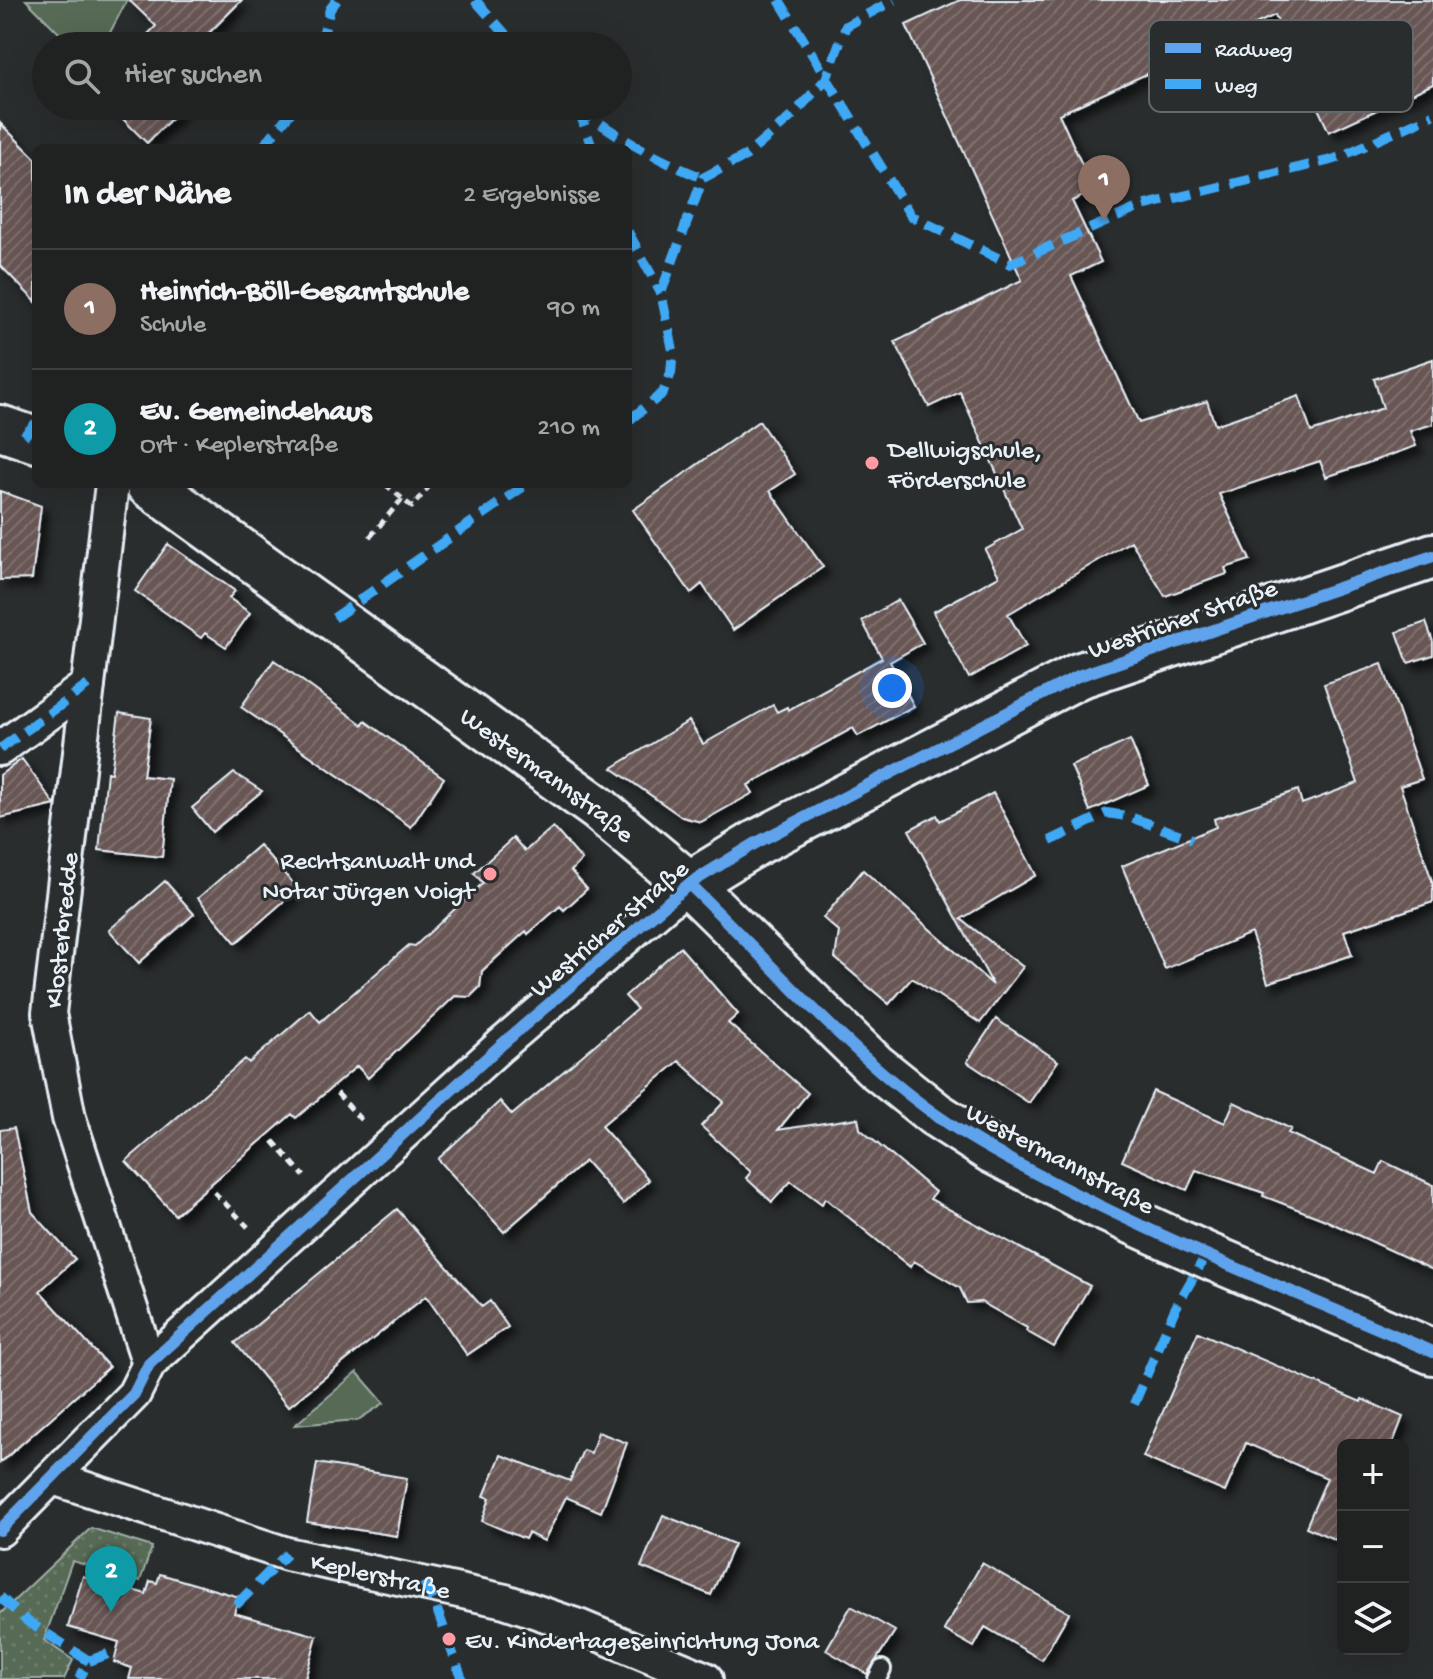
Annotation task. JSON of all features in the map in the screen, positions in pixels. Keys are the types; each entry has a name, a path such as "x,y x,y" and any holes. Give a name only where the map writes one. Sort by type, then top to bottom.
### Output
{"street":[{"path":"0,428 32,439"},
{"name":"Klosterbredde","path":"112,488 49,1013 69,1118 149,1364"},
{"name":"Westermannstraße","path":"154,488 599,809 689,884 875,1066 935,1114 991,1150 1097,1205 1433,1352"},
{"name":"Westricher Straße","path":"0,1530 134,1394 149,1364 500,1046 689,884 756,843 1078,676 1433,556"},
{"path":"0,749 88,685"},
{"name":"Keplerstraße","path":"53,1478 287,1554 505,1601 581,1627 706,1679"}],"path":[{"path":"390,488 412,507 428,488"},
{"path":"370,537 402,499"},
{"path":"337,1093 362,1121"},
{"path":"273,1141 304,1176"},
{"path":"214,1192 251,1230"}],"green space":[{"path":"26,0 127,0 110,32 58,32"},
{"path":"357,1372 384,1403 358,1420 295,1425"},
{"path":"91,1528 152,1547 140,1581 72,1561 44,1640 73,1660 64,1679 0,1679 0,1614"}],"building":[{"path":"129,0 242,0 210,32 150,32 156,26"},
{"path":"960,0 1433,0 1433,84 1413,93 1413,20 1277,20 1275,15 1264,20 1149,20 1149,73 1059,114 1094,191 1072,201 1101,262 1071,276 1139,423 1207,401 1215,425 1299,396 1311,432 1383,408 1374,379 1433,359 1433,424 1410,431 1416,446 1326,477 1320,461 1219,494 1250,560 1225,568 1227,574 1165,596 1131,541 1008,614 1026,646 969,678 933,612 999,576 985,550 1022,529 960,392 929,407 895,342 1022,280 906,25"},
{"path":"1320,112 1372,112 1329,132"},
{"path":"124,120 170,120 147,143"},
{"path":"0,123 32,155 32,298 0,265"},
{"path":"759,421 795,474 770,491 823,567 733,630 702,584 691,593 633,510"},
{"path":"0,491 41,506 32,579 0,580"},
{"path":"168,544 235,591 229,598 250,613 226,647 205,633 201,638 135,591"},
{"path":"898,600 923,643 890,662 914,706 858,736 853,728 748,785 753,793 701,822 682,817 612,768 689,721 703,744 773,705 777,712 787,707 788,710 882,658 862,621"},
{"path":"1426,622 1433,642 1433,655 1408,663 1397,632"},
{"path":"274,660 363,725 365,721 444,778 411,827 241,707"},
{"path":"1382,664 1422,779 1400,786 1433,884 1433,902 1344,931 1352,955 1268,983 1251,933 1165,969 1122,866 1216,827 1214,819 1298,790 1302,804 1358,783 1324,684"},
{"path":"119,713 151,718 143,776 170,779 162,857 99,850 107,772 111,773"},
{"path":"1130,740 1149,785 1090,811 1071,766"},
{"path":"22,759 55,805 0,818 0,775"},
{"path":"234,773 262,791 212,832 192,808"},
{"path":"993,793 1036,875 961,919 1023,967 980,1023 912,978 889,1004 835,958 839,932 823,918 863,870 993,985 909,830 937,815 940,821"},
{"path":"553,827 582,860 571,871 587,889 564,910 560,906 528,934 526,931 482,971 480,987 470,997 455,996 368,1078 357,1066 296,1118 292,1114 175,1215 126,1161 245,1059 249,1063 310,1010 320,1022 409,945 415,946 483,883 474,873 513,838 525,851"},
{"path":"259,845 298,889 236,943 198,898"},
{"path":"165,881 194,914 139,963 109,930"},
{"path":"680,947 738,1014 728,1023 808,1093 778,1130 858,1118 860,1129 935,1192 930,1199 1090,1286 1054,1347 981,1302 967,1303 960,1288 914,1261 910,1267 825,1198 822,1204 791,1181 772,1202 746,1178 751,1172 701,1126 724,1102 679,1061 601,1126 649,1180 623,1204 585,1161 504,1232 438,1159 500,1101 512,1115 637,1009 625,996"},
{"path":"996,1019 1058,1061 1029,1103 967,1062"},
{"path":"1153,1091 1225,1123 1234,1102 1291,1129 1288,1133 1377,1174 1383,1161 1433,1185 1433,1270 1323,1219 1263,1196 1264,1193 1196,1170 1187,1190 1122,1161"},
{"path":"14,1128 32,1212 75,1259 40,1291 109,1367 0,1463 0,1130"},
{"path":"397,1209 482,1307 490,1301 508,1327 467,1355 426,1296 288,1407 235,1343"},
{"path":"1198,1332 1403,1417 1394,1439 1337,1439 1337,1540 1306,1527 1327,1478 1246,1443 1225,1492 1143,1457"},
{"path":"598,1432 627,1443 601,1512 566,1497 544,1541 528,1533 525,1539 482,1521 490,1498 484,1496 501,1455 570,1481 583,1450 591,1453"},
{"path":"317,1463 407,1478 397,1536 307,1522"},
{"path":"663,1515 734,1544 711,1595 641,1567"},
{"path":"982,1563 1069,1613 1042,1660 985,1627 974,1647 944,1630"},
{"path":"160,1574 239,1597 234,1613 317,1636 305,1679 129,1679 132,1668 114,1662 119,1642 68,1627 83,1576 146,1594 150,1581 157,1583"},
{"path":"851,1606 895,1631 867,1674 826,1650"}],"marked path":[{"path":"324,32 330,9 337,0"},
{"path":"475,0 504,32"},
{"path":"779,0 911,216 1010,264 1142,206 1335,159 1433,115"},
{"path":"632,418 663,393 671,373 673,350 661,293 703,178 747,155 792,116 826,79 846,26 894,0"},
{"path":"265,144 285,120"},
{"path":"582,120 591,144"},
{"path":"596,120 637,146 703,178"},
{"path":"632,239 661,293"},
{"path":"24,436 32,427"},
{"path":"334,618 521,488"},
{"path":"0,749 88,685"},
{"path":"1050,841 1107,813 1127,816 1192,839"},
{"path":"1134,1404 1175,1309 1206,1255"},
{"path":"236,1605 287,1554"},
{"path":"424,1582 462,1679"},
{"path":"0,1597 27,1621 89,1661 79,1679"},
{"path":"89,1661 116,1651"}],"cycle path":[{"path":"0,1530 134,1394 149,1364 500,1046 689,884 756,843 1078,676 1433,556"},
{"path":"689,884 871,1063 936,1115 967,1135 1108,1210 1433,1352"}],"place":[{"name":"Heinrich-Böll-Gesamtschule","path":"1104,221"},
{"name":"Dellwigschule, Förderschule","path":"872,463"},
{"name":"Rechtsanwalt und Notar Jürgen Voigt","path":"490,874"},
{"name":"Ev. Gemeindehaus","path":"111,1612"},
{"name":"Ev. Kindertageseinrichtung Jona","path":"449,1639"}]}
